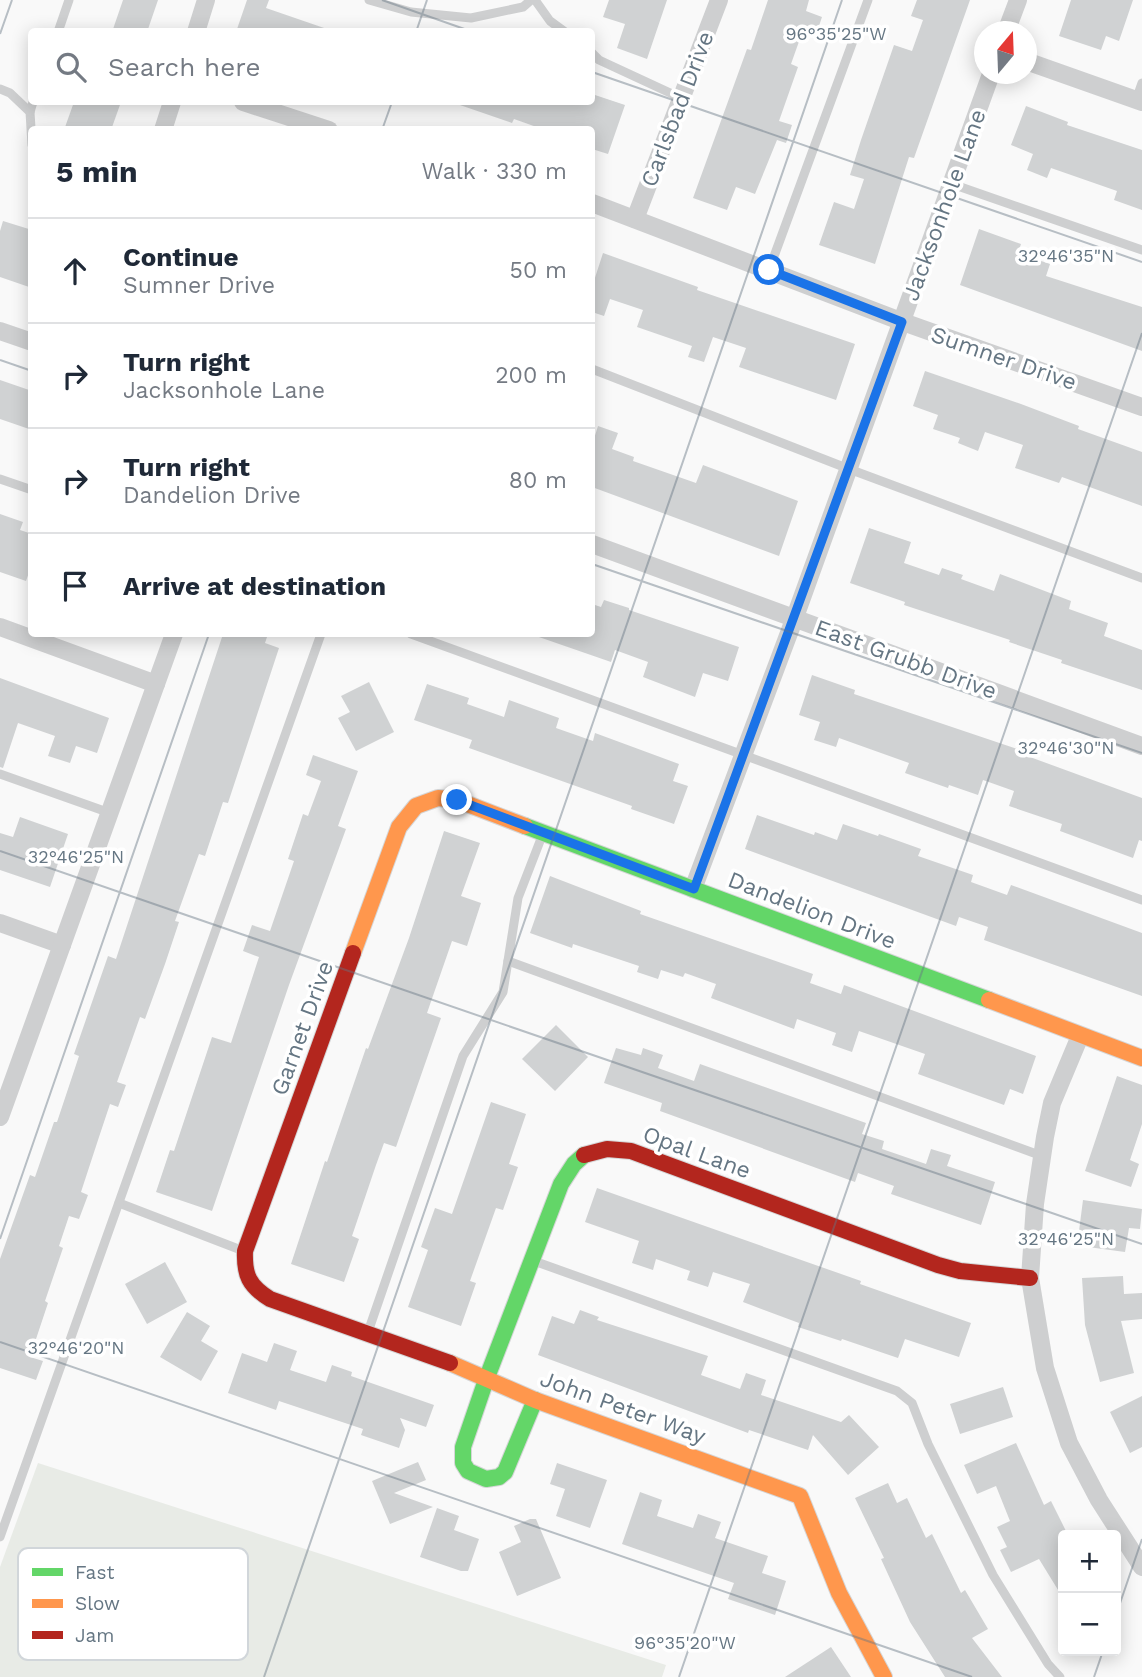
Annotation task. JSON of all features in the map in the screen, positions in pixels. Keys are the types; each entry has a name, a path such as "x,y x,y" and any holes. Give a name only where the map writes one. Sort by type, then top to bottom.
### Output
{"street":[{"path":"196,28 206,0"},
{"name":"Carlsbad Drive","path":"635,219 719,0"},
{"path":"1010,21 1018,0"},
{"path":"1037,64 1140,95"},
{"name":"Jacksonhole Lane","path":"694,889 987,84"},
{"path":"164,126 171,105"},
{"path":"252,105 317,126"},
{"name":"Sumner Drive","path":"595,204 902,322 1142,407"},
{"path":"0,331 28,341"},
{"name":"East Grubb Drive","path":"595,545 1142,746"},
{"path":"0,627 156,684"},
{"path":"0,1116 11,1076 62,945 173,637"},
{"name":"Dandelion Drive","path":"425,799 457,800 1142,1058"},
{"name":"Garnet Drive","path":"247,1282 244,1270 245,1251 399,827 414,805 425,799"},
{"path":"0,923 62,945"},
{"path":"1080,1036 1052,1103 1035,1204 1030,1278 1045,1368 1069,1443 1099,1500 1142,1567"},
{"name":"Opal Lane","path":"535,1400 505,1472 492,1479 476,1476 468,1471 463,1463 463,1447 561,1184 574,1160 591,1152 615,1149 631,1151 938,1265 960,1271 1030,1278"},
{"name":"John Peter Way","path":"247,1282 270,1299 439,1358 535,1400 800,1496 839,1593 884,1677"}],"lane":[{"path":"59,28 69,0"},
{"path":"369,0 411,12 471,18 523,6 533,0 550,21 560,28"},
{"path":"769,270 868,0"},
{"path":"595,55 611,66 681,97"},
{"path":"0,89 10,93 30,112"},
{"path":"31,126 32,105"},
{"path":"952,184 1142,250"},
{"path":"595,370 849,469 1142,578"},
{"path":"0,479 28,489"},
{"path":"0,1537 320,637"},
{"path":"419,637 1142,900"},
{"path":"0,774 110,813"},
{"path":"368,1333 463,1056 503,992 518,898 543,832"},
{"path":"508,961 1042,1156"},
{"path":"119,1203 245,1251"},
{"path":"532,1260 897,1391 912,1403 928,1444 993,1575 1048,1664 1060,1677"}],"shaded area":[{"path":"38,1463 666,1665 662,1677 0,1677 0,1567"}],"building":[{"path":"123,0 158,0 148,28 113,28"},
{"path":"247,0 269,0 266,8 324,28 237,28"},
{"path":"609,0 667,0 647,59 617,48 625,24 603,17"},
{"path":"768,0 809,0 806,11 822,17 815,38 802,33 791,64 798,67 779,121 792,125 786,143 777,140 755,194 736,187 727,210 693,198 747,49 751,50"},
{"path":"917,0 970,0 914,158 909,157 875,264 819,245 834,202 854,209 864,179 850,175 894,45 912,51 923,20 911,16"},
{"path":"1071,0 1133,0 1119,41 1106,36 1101,50 1059,36"},
{"path":"595,95 625,105 608,154 595,150 595,126 534,126 514,119 512,123 460,105 595,105"},
{"path":"73,105 120,105 112,126 65,126"},
{"path":"1026,106 1068,122 1067,125 1142,150 1142,210 1114,200 1117,191 1051,168 1047,178 1027,170 1033,154 1011,145"},
{"path":"3,221 28,229 28,287 0,277 0,231"},
{"path":"979,229 1021,244 1018,253 1050,264 1046,276 1142,307 1142,351 960,285"},
{"path":"603,253 698,287 697,290 855,344 836,400 739,367 746,348 713,337 704,362 688,357 692,346 637,327 643,310 610,299 604,316 595,313 595,278"},
{"path":"925,371 1021,404 1079,426 1078,429 1142,452 1142,506 1062,477 1059,483 1015,468 1023,445 985,432 978,451 958,443 960,438 933,429 938,415 913,406"},
{"path":"0,380 28,390 28,429 0,419"},
{"path":"598,426 618,433 612,449 634,457 633,461 696,483 703,465 798,501 779,556 595,488 595,436"},
{"path":"0,514 23,522 20,530 28,533 28,575 26,581 0,572"},
{"path":"869,528 911,542 904,563 939,575 942,568 963,575 961,579 994,591 1000,574 1071,601 1069,609 1108,623 1104,636 1142,650 1142,690 1061,663 1062,660 1009,642 1010,640 904,605 905,602 850,583"},
{"path":"604,600 739,647 728,681 703,673 695,697 643,677 648,662 615,650 611,662 539,637 595,637 595,605 601,607"},
{"path":"222,637 267,637 265,643 279,648 228,803 223,802 205,856 199,854 175,921 179,922 165,964 145,1019 140,1017 117,1082 126,1085 118,1107 110,1104 81,1192 88,1195 79,1219 69,1216 59,1246 63,1248 30,1357 43,1361 36,1380 0,1368 0,1259 30,1175 35,1177 54,1122 57,1122 79,1056 74,1054 108,956 116,959"},
{"path":"812,675 855,690 854,694 1020,750 1019,753 1142,798 1142,841 1139,840 1133,858 1060,831 1062,824 1009,806 1014,791 983,780 978,795 949,785 948,788 905,773 909,763 839,738 836,747 814,740 820,722 799,715"},
{"path":"0,678 109,718 97,753 76,746 70,763 48,756 55,736 18,723 3,768 0,767"},
{"path":"369,682 394,732 356,751 338,718 350,712 341,696"},
{"path":"427,684 469,698 467,704 504,717 509,700 559,718 556,728 593,741 595,733 679,764 673,781 688,786 674,824 631,809 632,806 469,748 472,740 414,720"},
{"path":"313,755 358,771 338,826 346,829 289,985 212,1211 156,1192 170,1150 174,1151 212,1037 231,1043 259,957 243,951 252,925 270,931 294,861 288,859 303,814 308,816 321,781 306,775"},
{"path":"757,815 837,840 843,824 878,836 879,834 921,849 918,856 973,875 971,882 1007,895 1011,885 1142,933 1142,996 984,940 988,927 959,917 956,926 745,849"},
{"path":"20,817 68,834 50,887 0,870 0,833 13,837"},
{"path":"444,831 480,843 461,896 481,903 467,946 452,941 427,1013 441,1018 396,1147 384,1143 352,1236 359,1239 344,1282 291,1264 325,1161 327,1162 366,1048 368,1049 409,938"},
{"path":"550,876 641,911 640,914 813,974 810,983 841,994 844,985 1036,1056 1023,1094 1010,1089 1004,1105 918,1074 925,1054 859,1031 852,1052 832,1045 836,1033 797,1019 794,1029 711,998 716,984 685,973 683,977 661,970 658,979 637,972 639,966 573,944 572,948 530,933"},
{"path":"556,1025 588,1057 555,1091 522,1059"},
{"path":"616,1048 641,1055 643,1048 663,1055 658,1068 694,1081 700,1064 866,1123 862,1134 884,1141 882,1149 926,1164 931,1149 951,1155 947,1166 995,1182 981,1225 891,1194 894,1186 858,1173 855,1182 660,1111 662,1103 604,1083"},
{"path":"1117,1076 1142,1085 1142,1124 1130,1160 1139,1164 1131,1187 1085,1171"},
{"path":"491,1102 526,1114 509,1164 518,1167 503,1210 496,1208 470,1281 476,1283 461,1326 408,1307 428,1250 421,1247 435,1208 452,1214"},
{"path":"597,1188 861,1281 860,1284 971,1323 959,1357 905,1339 898,1358 798,1327 799,1323 743,1302 750,1284 713,1272 708,1287 687,1280 690,1271 656,1259 653,1270 632,1263 639,1241 585,1222"},
{"path":"1083,1200 1142,1209 1140,1229 1129,1228 1125,1252 1088,1247 1090,1233 1079,1231"},
{"path":"165,1262 187,1302 147,1324 125,1284"},
{"path":"1123,1276 1124,1294 1142,1293 1142,1319 1121,1321 1134,1373 1100,1382 1085,1325 1082,1278"},
{"path":"580,1310 599,1317 597,1320 708,1356 701,1375 740,1389 746,1373 766,1380 761,1395 841,1422 849,1415 879,1447 848,1475 813,1435 808,1450 749,1430 748,1433 538,1355 552,1316 574,1324"},
{"path":"187,1312 210,1326 201,1341 218,1351 201,1381 160,1357"},
{"path":"274,1343 297,1351 290,1370 326,1382 332,1365 352,1372 351,1376 434,1405 426,1427 400,1418 405,1430 399,1448 361,1435 363,1429 279,1401 276,1410 228,1393 242,1353 267,1362"},
{"path":"1003,1387 1013,1417 960,1434 950,1404"},
{"path":"1142,1396 1142,1447 1130,1453 1110,1412"},
{"path":"1016,1443 1044,1505 1051,1501 1066,1530 1058,1530 1058,1590 1039,1559 1011,1572 1000,1550 1007,1547 997,1527 1010,1521 996,1486 977,1494 964,1465"},
{"path":"418,1462 426,1480 394,1493 433,1507 390,1524 372,1481"},
{"path":"557,1463 607,1480 590,1528 556,1516 565,1489 550,1484"},
{"path":"888,1483 897,1503 907,1498 926,1538 932,1534 961,1593 965,1590 988,1629 972,1638 1002,1677 945,1677 910,1622 881,1559 884,1558 855,1498"},
{"path":"640,1492 662,1500 657,1516 693,1528 698,1514 721,1522 715,1538 768,1556 762,1573 786,1581 775,1615 728,1599 734,1583 622,1544"},
{"path":"437,1508 459,1516 454,1530 479,1539 468,1571 420,1557"},
{"path":"536,1519 561,1578 517,1596 499,1552 521,1542 514,1526"},
{"path":"831,1647 851,1677 785,1677"}],"traffic: fast":[{"path":"525,826 989,1000"},
{"path":"535,1400 505,1472 499,1477 486,1479 468,1471 463,1463 463,1447 486,1380 561,1184 574,1164 584,1155"}],"traffic: slow":[{"path":"353,953 399,827 416,806 438,798 457,800 525,826"},
{"path":"989,1000 1142,1058"},
{"path":"450,1363 535,1400 800,1496 839,1593 884,1677"}],"traffic: jam":[{"path":"353,953 245,1251 247,1273 257,1289 270,1299 450,1363"},
{"path":"584,1155 607,1149 631,1151 938,1265 960,1271 1030,1278"}],"route":[{"path":"457,800 694,889 902,322 769,270"}]}
